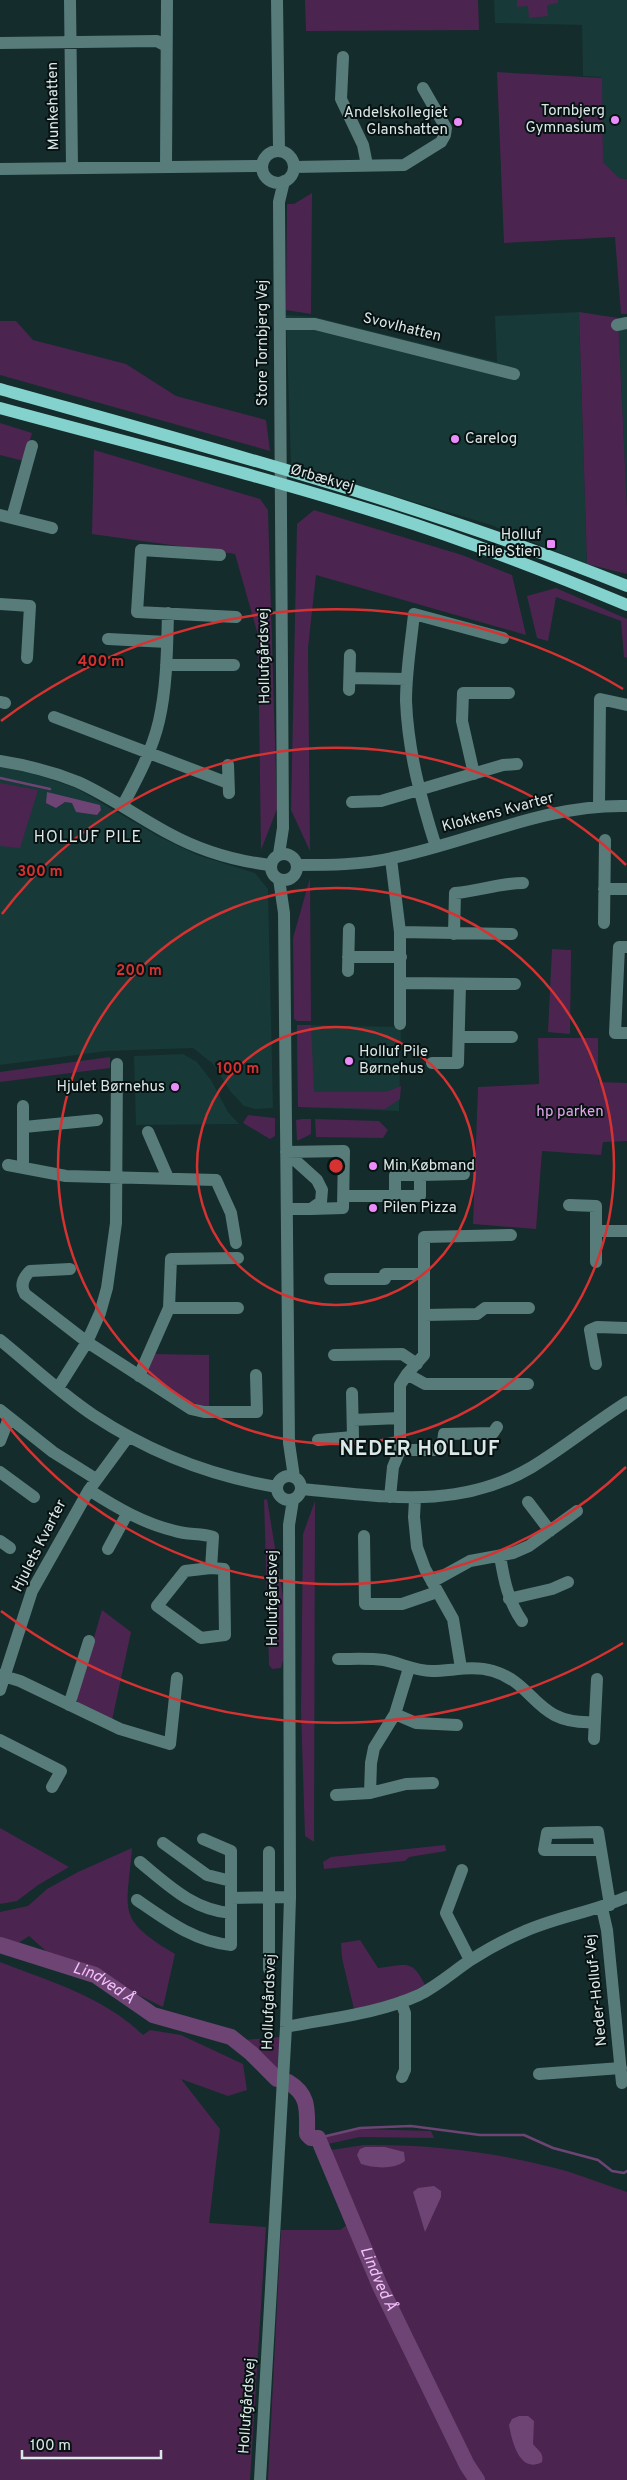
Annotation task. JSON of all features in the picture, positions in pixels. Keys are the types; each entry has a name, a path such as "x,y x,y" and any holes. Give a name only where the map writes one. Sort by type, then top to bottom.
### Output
{"main road":[{"name":"Ørbækvej","path":"0,389 280,468 539,550 627,586"},
{"name":"Ørbækvej","path":"0,408 280,484 455,539 627,605"}],"street":[{"name":"Munkehatten","path":"70,0 72,168"},
{"path":"166,167 167,0"},
{"path":"277,0 279,150"},
{"name":"Munkehatten","path":"0,43 158,41 166,46"},
{"path":"343,57 341,99 363,145 367,165"},
{"path":"294,167 404,165 441,142 446,128 423,88"},
{"path":"279,150 291,157 294,167 291,176 278,182 264,176 261,166 264,156 279,150"},
{"name":"Munkehatten","path":"0,169 261,166"},
{"name":"Store Tornbjerg Vej","path":"278,182 280,484"},
{"name":"Svovlhatten","path":"280,324 315,324 514,374"},
{"path":"32,446 6,516 52,528"},
{"name":"Hollufgårdsvej","path":"280,484 284,854"},
{"path":"220,555 201,547 141,550 137,612 236,618"},
{"path":"0,604 30,606 27,658"},
{"path":"123,805 148,754 159,722 166,665 168,614"},
{"name":"Klokkens Kvarter","path":"436,847 419,791 409,733 407,679 414,614 503,638"},
{"path":"108,639 167,642"},
{"path":"350,655 350,684 407,679"},
{"path":"166,665 234,665"},
{"path":"474,774 462,720 463,693 509,692"},
{"path":"599,806 600,699 627,705"},
{"path":"54,717 229,788 228,765"},
{"path":"0,761 49,772 77,782 123,805 169,834 192,844 230,857 270,865"},
{"path":"352,802 381,801 503,765 517,764"},
{"name":"Klokkens Kvarter","path":"297,865 391,859 512,823 599,806 627,806"},
{"path":"604,923 605,840"},
{"path":"284,854 294,858 297,865 296,873 284,879 272,874 270,865 273,858 284,854"},
{"path":"391,859 400,932 400,1024"},
{"path":"284,879 289,1443 285,1480 278,1495 415,1499 448,1497 483,1490 514,1477 533,1466 627,1402"},
{"path":"454,934 456,893 479,891 506,883 523,883"},
{"path":"604,889 627,889"},
{"path":"348,970 349,929"},
{"path":"400,932 512,934"},
{"path":"627,947 618,947 615,1033 627,1033"},
{"path":"348,956 401,957"},
{"path":"400,983 515,984"},
{"path":"432,1063 458,1063 460,984"},
{"path":"460,1037 512,1037"},
{"path":"58,1388 87,1342 100,1313 112,1256 116,1223 117,1064"},
{"path":"23,1106 23,1168"},
{"path":"24,1127 97,1120"},
{"path":"148,1132 168,1178"},
{"path":"286,1152 344,1151 343,1208 287,1209"},
{"path":"286,1152 317,1180 322,1190 321,1202 311,1209"},
{"path":"8,1165 66,1176 216,1180 231,1213 236,1243"},
{"path":"395,1196 395,1175 464,1174"},
{"path":"344,1196 420,1196 420,1175"},
{"path":"569,1205 596,1206 596,1262"},
{"path":"596,1231 627,1231"},
{"path":"390,1497 393,1467 400,1450 400,1385 424,1355 424,1237 510,1235"},
{"path":"139,1376 169,1308 172,1259 238,1258"},
{"path":"70,1269 30,1271 22,1284 22,1290 87,1342 191,1409 204,1412 257,1412 256,1375"},
{"path":"330,1279 385,1279 385,1274 424,1274"},
{"path":"169,1308 238,1308"},
{"path":"424,1315 477,1314 485,1308 529,1308"},
{"path":"596,1364 590,1330 627,1328"},
{"path":"0,1340 92,1414 128,1437 167,1456 205,1470 300,1482 293,1496"},
{"path":"334,1355 402,1354 417,1364"},
{"path":"407,1374 425,1384 528,1384"},
{"path":"318,1440 353,1437 352,1393"},
{"path":"0,1441 4,1414 53,1452 96,1478"},
{"path":"353,1420 400,1418"},
{"path":"400,1450 442,1450 444,1434 493,1433 497,1427"},
{"name":"Hjulets Kvarter","path":"0,1690 3,1675 32,1591 88,1490 128,1437"},
{"name":"Hjulets Kvarter","path":"0,1472 34,1496"},
{"path":"88,1490 126,1514 186,1534 213,1537 211,1568"},
{"name":"Hollufgårdsvej","path":"260,2480 286,2027 290,1896 289,1526 293,1496"},
{"path":"415,1499 414,1517 417,1547 434,1587 453,1619 461,1668"},
{"path":"528,1502 550,1531"},
{"path":"364,1536 365,1604 402,1604 434,1587 470,1561 500,1556 529,1546 577,1511"},
{"path":"108,1549 126,1514"},
{"path":"500,1556 504,1584 509,1599 522,1621"},
{"path":"211,1568 224,1569 225,1635 201,1638 157,1606 185,1571 211,1568"},
{"path":"509,1599 552,1589 568,1582"},
{"path":"69,1705 89,1641"},
{"path":"338,1659 384,1660 409,1668 432,1671 461,1668 493,1671 518,1684 540,1707 554,1716 575,1723 594,1722"},
{"path":"370,1793 371,1763 374,1748 395,1714 409,1668"},
{"path":"3,1675 20,1681 120,1729 170,1744 177,1678"},
{"path":"594,1739 597,1679"},
{"path":"395,1714 416,1723 457,1725"},
{"path":"0,1740 61,1771 52,1787"},
{"path":"336,1795 370,1793 406,1784 433,1783"},
{"path":"137,1900 195,1937 216,1944 231,1945 230,1851 203,1839"},
{"path":"163,1843 207,1875 231,1881"},
{"name":"Neder-Holluf-Vej","path":"600,1850 622,2082"},
{"path":"269,1852 269,1969"},
{"path":"140,1862 173,1890 198,1905 214,1912 231,1913"},
{"path":"462,1870 446,1913 470,1960"},
{"path":"231,1898 290,1896"},
{"name":"Neder-Holluf-Vej","path":"286,2027 365,2012 401,2002 421,1994 470,1960 508,1939 543,1923 606,1906 627,1897"},
{"path":"401,2002 405,2014 405,2070 402,2077"},
{"path":"539,2074 621,2068"}],"shaded area":[{"name":"Tornbjerg Gymnasium","path":"494,0 627,0 627,179 619,178 603,162 601,77 583,76 582,25 495,23"},
{"path":"579,312 587,564 491,525 291,465 286,315 315,317 497,362 495,316"},
{"path":"627,316 627,509 618,318"},
{"path":"0,767 31,773 76,788 156,835 197,855 255,873 268,889 273,1108 255,1109 244,1106 230,1091 213,1064 193,1048 107,1051 0,1065"},
{"path":"47,792 100,805 101,810 97,815 76,812 72,803 65,802 56,808 46,803"},
{"name":"Holluf Pile Børnehus","path":"297,1025 401,1027 399,1111 298,1107"},
{"name":"Hjulet Børnehus","path":"183,1054 197,1062 211,1080 228,1112 239,1124 136,1125 134,1056"},
{"path":"365,2147 385,2147 404,2152 405,2161 395,2166 383,2167 361,2164 357,2155 360,2149"},
{"path":"434,2186 441,2191 441,2197 425,2232 413,2192 418,2188"},
{"path":"519,2416 528,2416 534,2421 533,2444 541,2454 542,2462 534,2465 528,2464 518,2454 512,2440 509,2425 512,2419"}],"green space":[{"path":"305,0 478,0 479,30 306,31"},
{"path":"517,0 558,0 558,3 547,5 548,16 529,18 528,6 517,7"},
{"path":"497,72 602,78 603,162 619,178 627,179 627,314 621,314 615,237 504,243"},
{"path":"312,193 311,314 286,310 287,204 294,204"},
{"path":"579,312 618,318 627,509 627,574 587,564"},
{"path":"0,321 16,321 33,340 126,364 176,396 266,420 270,451 0,375"},
{"path":"0,423 32,433 24,461 0,455"},
{"path":"94,450 260,499 268,510 277,809 261,850 258,635 235,554 92,534"},
{"path":"314,510 462,555 512,575 526,635 316,575 308,648 310,851 291,810 297,524"},
{"path":"556,588 627,619 627,658 624,657 621,621 556,597 548,641 537,638 527,596"},
{"path":"0,783 38,790 20,848 0,846"},
{"path":"310,878 311,1021 297,1021 294,1019 293,938"},
{"path":"552,949 571,950 570,1034 548,1032"},
{"path":"297,1025 311,1025 314,1092 386,1092 401,1086 400,1099 385,1109 298,1107"},
{"name":"hp parken","path":"538,1038 598,1038 598,1082 627,1083 627,1141 603,1142 601,1155 542,1151 536,1229 473,1224 478,1087 539,1084"},
{"path":"110,1057 110,1068 0,1082 0,1072"},
{"path":"248,1115 275,1118 275,1136 270,1139 243,1123"},
{"path":"311,1119 311,1134 297,1140 296,1120"},
{"path":"315,1119 379,1121 388,1130 383,1138 316,1137"},
{"path":"153,1354 209,1355 209,1408 165,1390 151,1378 145,1371"},
{"path":"267,1499 283,1597 283,1660 281,1668 272,1669 269,1665 264,1500"},
{"path":"315,1501 314,1842 305,1836 301,1710 303,1534"},
{"path":"102,1610 131,1632 112,1720 78,1706 76,1699"},
{"path":"0,1828 69,1867 38,1885 17,1901 0,1904"},
{"path":"445,1845 446,1851 409,1857 405,1861 324,1869 323,1862 331,1857"},
{"path":"132,1848 128,1886 129,1912 134,1922 142,1931 175,1954 163,2007 47,1952 29,1936 17,1944 0,1937 0,1912 28,1906 47,1889 78,1872"},
{"path":"360,1940 378,1968 407,1965 416,1971 425,1985 397,1999 354,2009 342,1958 341,1943"},
{"path":"0,1962 56,1983 94,2000 128,2022 143,2035 150,2030 181,2035 243,2064 247,2090 228,2096 181,2079 220,2129 209,2223 266,2227 250,2480 0,2480"},
{"path":"280,2037 277,2077 245,2040"},
{"path":"359,2129 431,2131 434,2138 360,2137 328,2144 326,2137"},
{"path":"364,2145 433,2147 502,2156 557,2168 627,2192 627,2480 268,2480 281,2230 340,2230 358,2217 331,2156 331,2150"}],"waterway":[{"path":"0,778 50,789"},
{"name":"Lindved Å","path":"0,1945 95,1975 153,2015 231,2037 251,2053 277,2079"},
{"name":"Lindved Å","path":"288,2082 304,2098 307,2111 307,2134 311,2138 318,2138 380,2286 467,2465 477,2480"},
{"path":"318,2138 360,2128 411,2126 480,2135 524,2135 553,2148 598,2160 612,2171 624,2173 627,2171"}],"place":[{"name":"Tornbjerg Gymnasium","path":"615,120"},
{"name":"Andelskollegiet Glanshatten","path":"458,122"},
{"name":"Carelog","path":"455,439"},
{"name":"Holluf Pile Stien","path":"551,544"},
{"name":"Holluf Pile Børnehus","path":"349,1061"},
{"name":"Hjulet Børnehus","path":"175,1087"},
{"name":"Min Købmand","path":"373,1166"},
{"name":"Pilen Pizza","path":"373,1208"}],"district":[{"name":"HOLLUF PILE","path":"88,838"},
{"name":"NEDER HOLLUF","path":"420,1450"}]}
